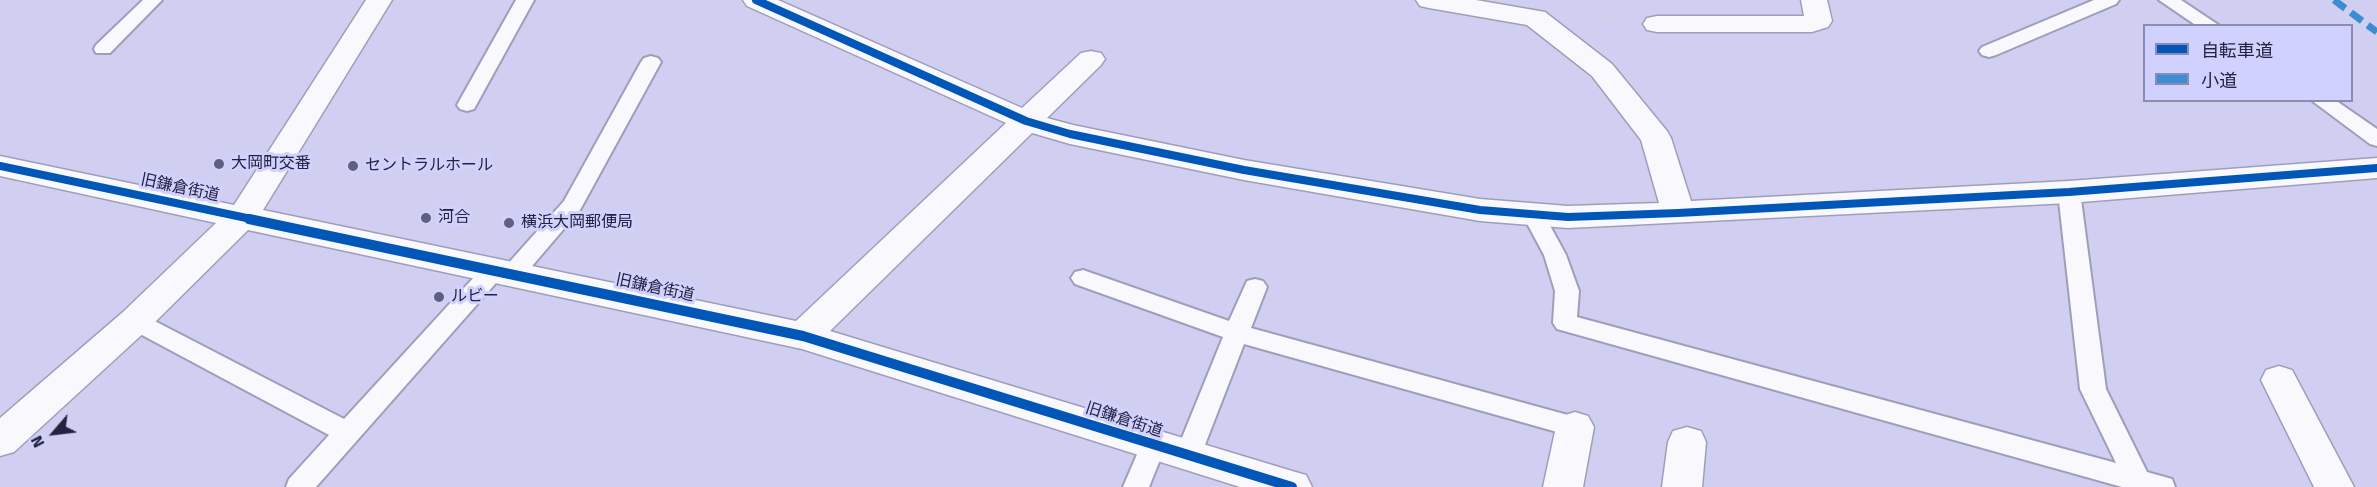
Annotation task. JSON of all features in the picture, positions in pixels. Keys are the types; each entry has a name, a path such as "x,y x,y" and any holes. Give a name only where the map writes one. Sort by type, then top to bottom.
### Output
{"street":[{"path":"0,441 135,321 243,216 380,0"},
{"path":"756,0 1026,121 1070,134 1244,170 1416,201 1480,210 1568,216 1678,213 2069,192 2377,168"},
{"path":"1429,0 1535,18 1602,70 1656,138 1678,213"},
{"path":"1657,24 1812,24 1818,21 1814,0"},
{"path":"803,336 1091,59"},
{"name":"旧鎌倉街道","path":"0,166 803,336 1292,487"},
{"path":"2279,380 2334,487"},
{"path":"1563,487 1575,427"},
{"path":"1682,487 1687,442"}],"lane":[{"path":"104,50 153,0"},
{"path":"467,105 525,0"},
{"path":"1989,51 2110,0"},
{"path":"2168,0 2208,24"},
{"path":"299,487 504,271 572,206 651,62"},
{"path":"2324,102 2377,139"},
{"path":"2069,192 2093,389 2147,485"},
{"path":"1533,214 1555,255 1567,291 1565,323 2147,485"},
{"path":"1083,278 1237,333 1575,427"},
{"path":"1188,455 1255,287"},
{"path":"135,321 348,433"},
{"path":"1136,487 1154,445"}],"path":[{"path":"1590,20 1657,24"}],"marked path":[{"path":"2334,0 2377,32"}],"cycle path":[{"path":"756,0 1026,121 1070,134 1244,170 1480,210 1568,217 1678,213 2069,192 2377,168"},
{"path":"0,166 803,336 1292,487"}],"place":[{"name":"大岡町交番","path":"219,164"},
{"name":"セントラルホール","path":"353,166"},
{"name":"河合","path":"426,218"},
{"name":"横浜大岡郵便局","path":"509,223"},
{"name":"ルビー","path":"439,297"}]}
